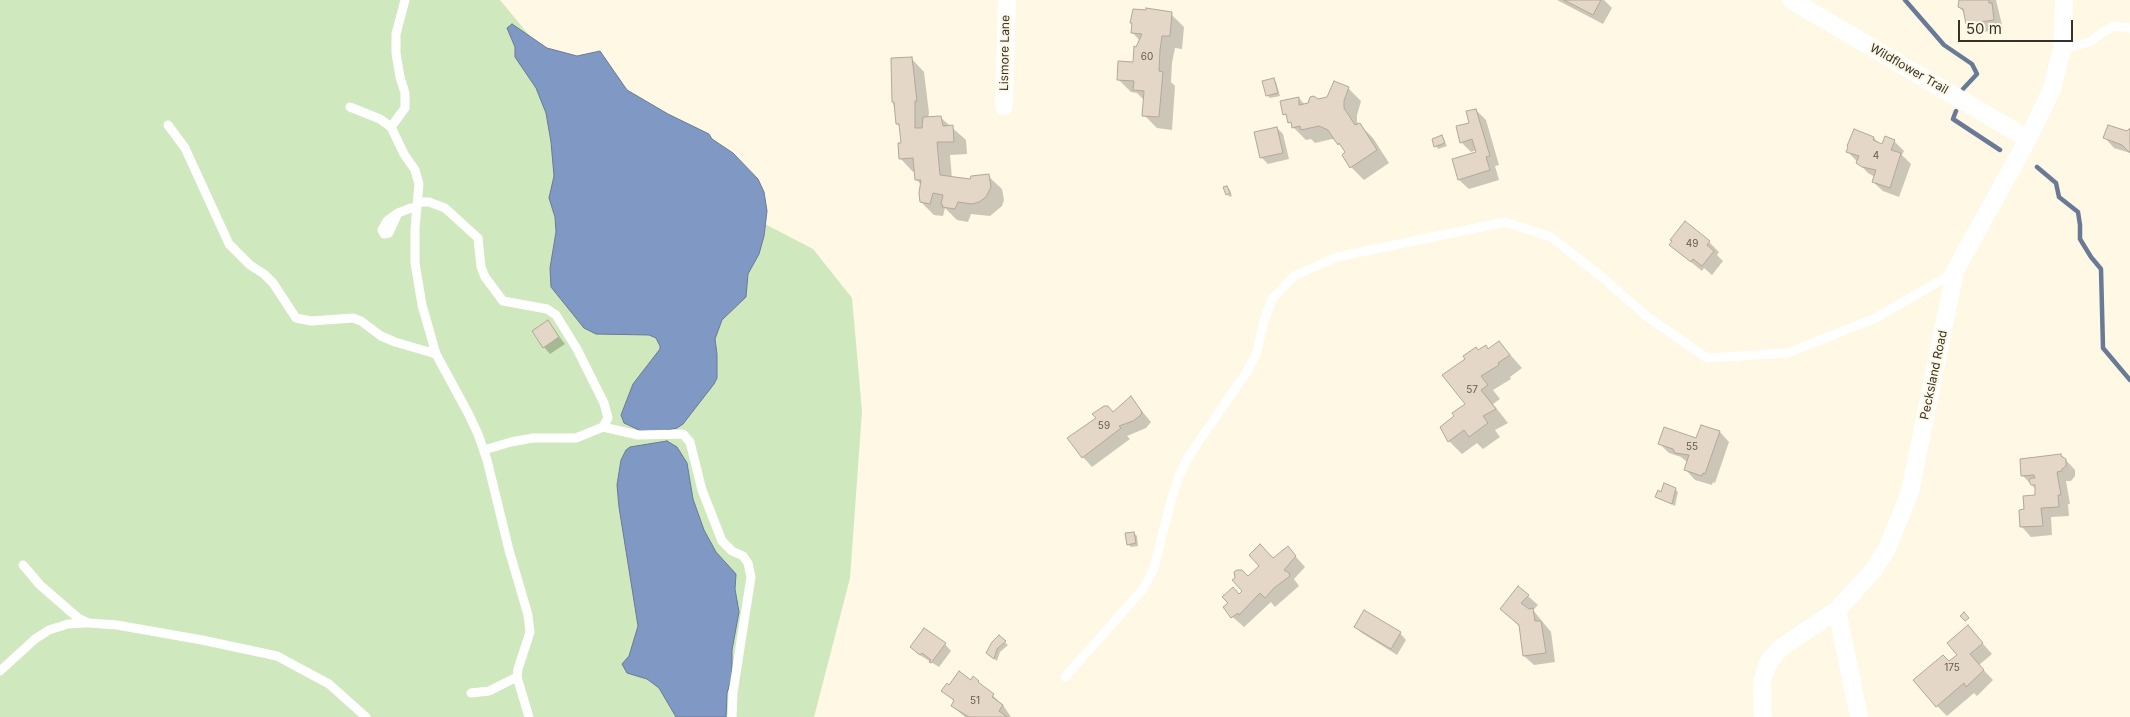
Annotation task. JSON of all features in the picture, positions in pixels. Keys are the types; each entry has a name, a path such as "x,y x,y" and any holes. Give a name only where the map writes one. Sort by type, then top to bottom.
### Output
{"street":[{"name":"Lismore Lane","path":"1004,106 1006,0"},
{"name":"Wildflower Trail","path":"1791,0 2028,139"},
{"name":"Pecksland Road","path":"1763,717 1762,682 1769,661 1782,647 1837,610 1872,572 1887,549 1910,492 1955,271 2028,139 2052,88 2062,49 2064,0"},
{"path":"1837,610 1859,717"}],"lane":[{"path":"391,127 405,108 405,93 396,53 396,34 405,0"},
{"path":"2062,49 2090,42 2114,26 2130,28"},
{"path":"350,108 375,117 391,127 404,154 415,170 419,184 415,228 415,263 422,305 436,354 468,413 484,450 509,550 528,615 530,632 517,677 529,717"},
{"path":"168,125 185,148 228,244 273,282 296,318 311,321 353,318 361,321 381,336 436,354"},
{"path":"398,213 429,202 445,208 478,238 481,267 485,277 503,301 547,309 556,315 573,343 604,403 608,418 603,427"},
{"path":"1065,677 1143,589 1154,568 1179,476 1189,456 1248,370 1257,352 1272,299 1294,276 1337,257 1505,222 1551,237 1602,276 1645,315 1707,358 1787,353 1874,319 1955,271"},
{"path":"484,450 494,446 533,438 576,438 603,427 638,435 683,434 690,442 702,490 722,541 732,551 743,556 748,563 751,576 733,693 732,717"},
{"path":"23,565 61,604 78,618 89,623"},
{"path":"0,671 35,639 49,630 68,624 117,625 277,656 330,684 366,717"},
{"path":"471,693 489,691 517,677"}],"green space":[{"path":"0,0 500,0 563,76 761,222 813,249 852,298 862,411 850,578 814,717 0,717"}],"water":[{"path":"512,24 547,48 577,56 600,51 627,90 668,114 709,134 712,139 733,153 758,179 764,192 767,211 764,236 759,254 748,274 746,297 722,320 715,339 717,378 683,424 677,428 655,432 641,431 624,423 621,415 633,384 660,349 656,338 649,335 596,334 584,328 551,287 550,268 556,232 555,217 549,198 554,176 551,142 546,113 536,88 515,57 515,47 507,28"},
{"path":"667,441 677,447 687,463 693,499 704,530 716,552 736,574 735,589 739,612 732,650 732,677 727,693 726,717 676,717 659,688 647,679 627,673 622,664 629,656 638,626 619,507 617,485 621,460 626,450 630,447"}],"building":[{"path":"1564,0 1601,0 1593,15"},
{"path":"1959,0 1989,0 1989,3 1992,3 1994,20 1966,24 1963,9 1958,7"},
{"path":"1146,8 1172,12 1170,36 1162,36 1160,50 1159,71 1163,72 1159,117 1142,116 1144,91 1133,90 1134,81 1117,80 1118,61 1133,62 1134,46 1136,47 1142,34 1131,33 1132,23 1130,23 1133,9 1146,10"},
{"path":"912,57 917,101 915,101 915,128 922,128 923,117 941,116 943,126 953,125 954,142 937,142 940,175 970,179 971,176 989,174 991,187 986,197 979,202 972,204 958,202 955,209 942,207 943,195 933,193 930,204 920,202 921,180 915,180 913,158 899,159 898,143 901,143 899,124 896,124 894,102 892,102 891,58"},
{"path":"1274,78 1278,93 1266,96 1262,81"},
{"path":"1334,81 1349,87 1344,101 1344,108 1355,125 1360,123 1377,150 1350,168 1342,155 1345,152 1328,130 1319,126 1301,130 1300,126 1292,128 1291,122 1288,123 1286,114 1283,115 1280,101 1299,97 1299,105 1308,103 1310,97 1314,96 1318,99 1327,97"},
{"path":"1476,109 1490,156 1486,157 1490,170 1458,180 1452,159 1476,152 1472,139 1460,143 1456,126 1469,123 1466,111"},
{"path":"2108,125 2127,131 2130,128 2130,153 2122,145 2103,138"},
{"path":"1277,127 1283,153 1260,158 1254,132"},
{"path":"1854,129 1874,137 1873,140 1882,144 1885,136 1895,140 1891,150 1901,153 1890,188 1872,182 1876,170 1862,167 1856,163 1859,156 1846,152"},
{"path":"1442,135 1445,143 1434,147 1432,139"},
{"path":"1227,186 1230,193 1226,195 1223,187"},
{"path":"1685,221 1710,241 1707,245 1714,251 1702,266 1693,259 1691,262 1669,245 1672,241 1670,240"},
{"path":"548,320 559,337 543,348 532,331"},
{"path":"1499,341 1510,355 1498,363 1499,365 1481,376 1488,385 1481,390 1496,409 1483,416 1488,423 1469,437 1464,430 1448,442 1440,427 1454,416 1452,413 1465,404 1442,375 1465,359 1463,356 1476,347 1478,350 1486,345 1488,349"},
{"path":"1131,396 1142,412 1141,415 1133,421 1119,426 1121,428 1082,458 1067,438 1096,418 1092,414 1104,406 1108,406 1113,412"},
{"path":"1701,425 1720,431 1705,474 1703,473 1702,476 1684,470 1689,455 1675,453 1673,449 1658,444 1664,427 1696,438"},
{"path":"2061,454 2066,459 2066,466 2062,471 2057,472 2061,495 2058,495 2059,507 2041,508 2043,526 2020,527 2019,510 2024,509 2023,496 2035,495 2035,485 2031,485 2029,481 2031,478 2035,478 2034,475 2021,476 2020,459"},
{"path":"1664,483 1676,488 1672,504 1655,497 1658,490 1661,492"},
{"path":"1134,532 1136,543 1127,545 1125,533"},
{"path":"1260,544 1273,558 1288,546 1296,556 1284,570 1290,576 1274,588 1265,598 1260,593 1239,615 1238,613 1231,618 1223,607 1228,603 1222,597 1233,587 1239,594 1242,591 1232,580 1235,578 1234,572 1242,570 1248,576 1259,566 1249,555"},
{"path":"1518,586 1529,595 1521,603 1529,609 1533,608 1535,621 1541,621 1546,653 1523,656 1519,625 1500,609"},
{"path":"1364,610 1401,632 1391,649 1354,627"},
{"path":"1964,612 1969,618 1965,621 1960,616"},
{"path":"1968,625 1983,643 1970,654 1984,670 1966,687 1964,683 1936,707 1913,680 1943,655 1949,661 1957,655 1947,643"},
{"path":"924,628 946,643 931,663 929,662 931,660 922,653 920,655 910,647"},
{"path":"999,635 1006,641 997,649 994,659 986,653 992,642"},
{"path":"959,671 971,680 973,676 994,694 992,697 1003,705 999,711 1007,717 969,717 951,706 954,700 941,691 947,683 949,685"}],"waterway":[{"path":"1905,0 1944,45 1972,64 1977,74 1963,89"},
{"path":"1956,111 1953,119 2000,150"},
{"path":"2037,167 2056,183 2059,197 2078,212 2080,239 2101,269 2103,348 2130,380"}]}
